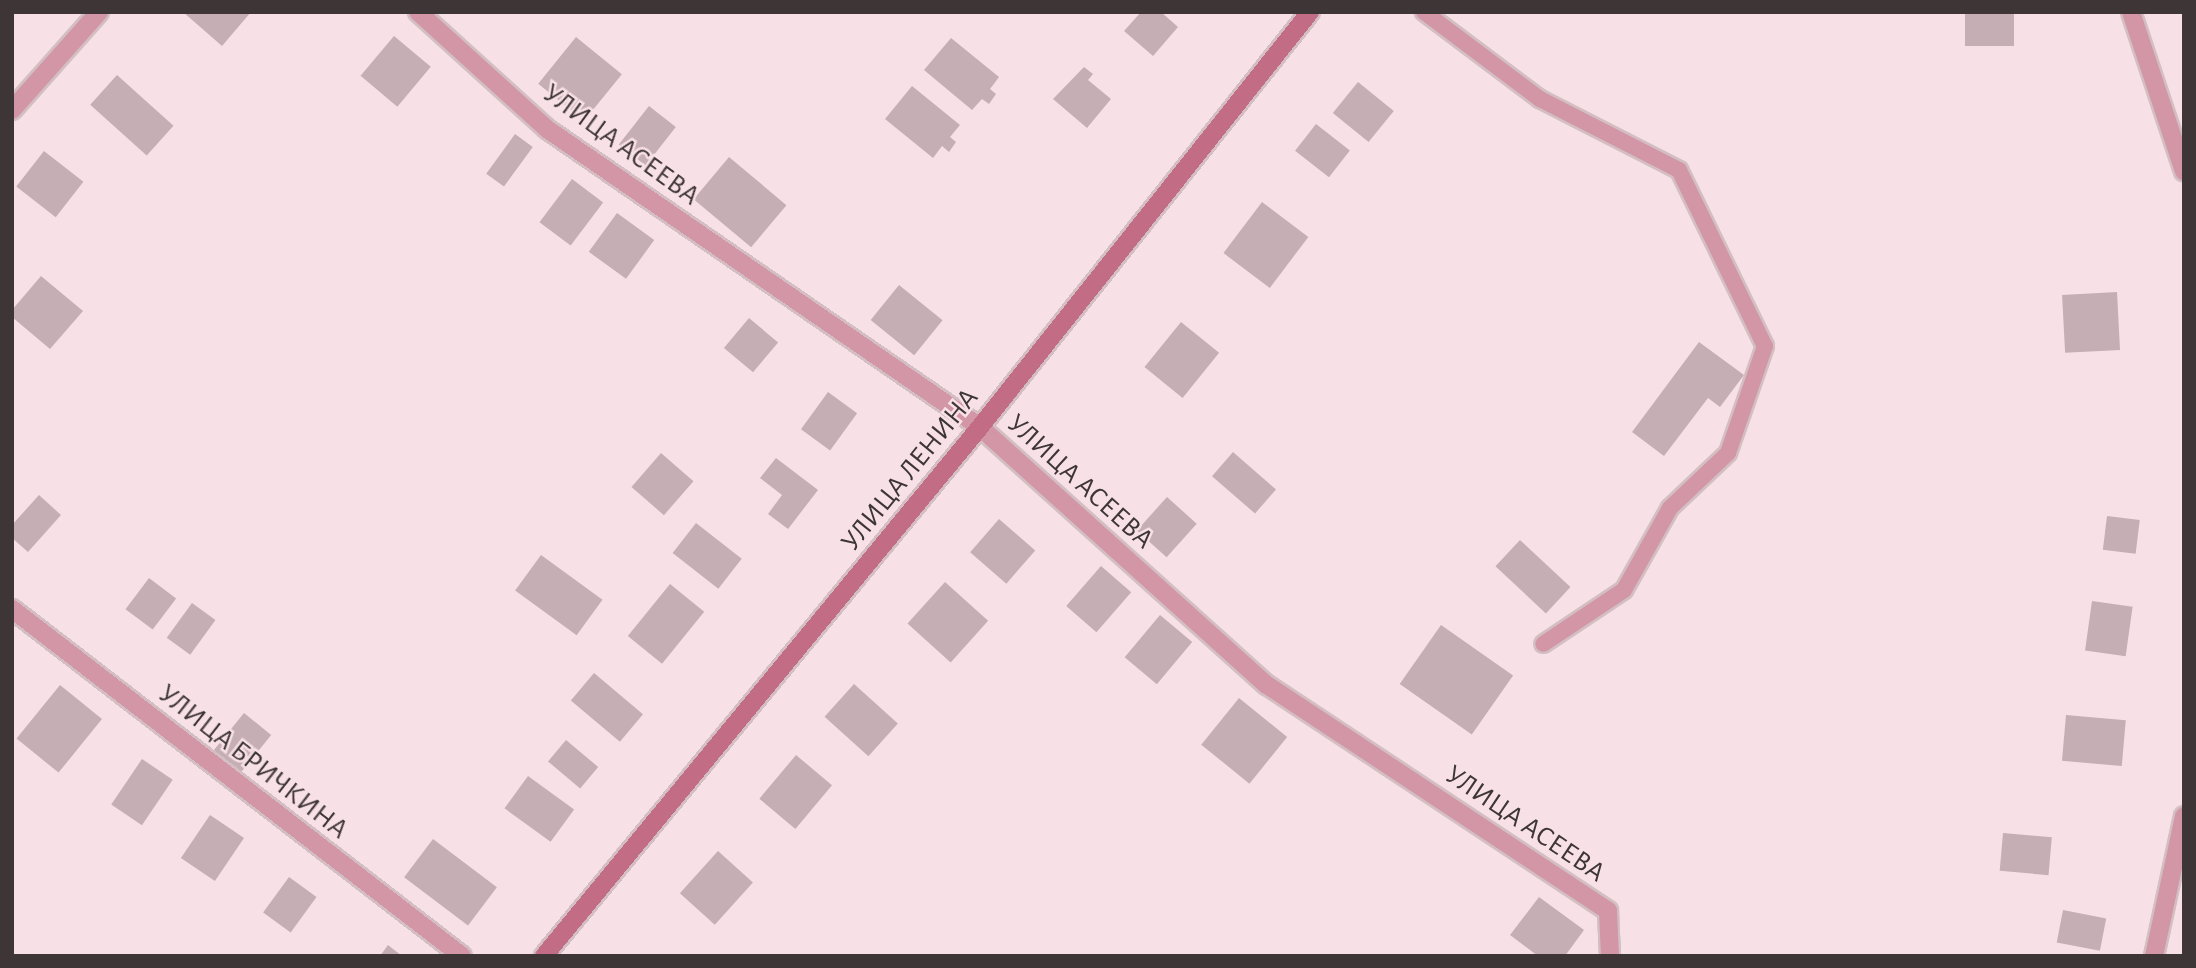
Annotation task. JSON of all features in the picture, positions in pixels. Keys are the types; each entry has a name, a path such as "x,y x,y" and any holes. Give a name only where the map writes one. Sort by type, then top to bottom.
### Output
{"street":[{"path":"12,110 99,12"},
{"name":"УЛИЦА АСЕЕВА","path":"418,12 547,130 980,427 1267,685 1608,911 1610,956"},
{"name":"УЛИЦА ЛЕНИНА","path":"544,956 980,427 1310,12"},
{"path":"2131,12 2184,171"},
{"name":"УЛИЦА БРИЧКИНА","path":"12,609 462,956"},
{"path":"2154,956 2184,816"}],"lane":[{"path":"1424,12 1540,99 1679,170 1765,346 1728,453 1670,508 1624,590 1543,644"}],"building":[{"path":"183,12 251,12 222,46"},
{"path":"1141,12 1161,12 1178,27 1153,56 1124,31"},
{"path":"1965,12 2014,12 2014,46 1965,46"},
{"path":"394,36 431,67 397,107 361,76"},
{"path":"576,37 622,74 584,121 538,84"},
{"path":"951,38 999,77 990,89 996,94 989,104 982,99 972,110 924,70"},
{"path":"1084,67 1093,74 1088,80 1111,99 1087,128 1053,99"},
{"path":"117,75 173,126 147,156 90,105"},
{"path":"1358,82 1394,111 1369,142 1333,113"},
{"path":"912,86 960,125 950,137 956,142 949,152 942,146 933,158 885,119"},
{"path":"649,106 676,127 646,166 619,145"},
{"path":"1316,124 1350,150 1329,177 1295,151"},
{"path":"515,134 533,147 504,187 486,174"},
{"path":"44,151 83,182 56,217 16,186"},
{"path":"729,157 786,205 751,247 694,199"},
{"path":"572,179 603,202 571,246 540,222"},
{"path":"1262,202 1308,237 1270,288 1223,253"},
{"path":"617,213 654,240 626,279 589,252"},
{"path":"41,276 83,311 50,349 12,317 12,310"},
{"path":"899,285 943,320 914,355 871,320"},
{"path":"2117,292 2120,350 2065,353 2062,295"},
{"path":"749,318 778,342 753,372 724,348"},
{"path":"1181,322 1219,353 1183,398 1144,367"},
{"path":"1699,342 1744,375 1720,407 1708,398 1664,456 1632,432"},
{"path":"828,392 857,413 830,450 801,429"},
{"path":"1233,452 1276,489 1255,514 1212,476"},
{"path":"661,453 693,481 664,515 631,487"},
{"path":"776,458 818,490 788,529 768,514 782,495 760,478"},
{"path":"39,495 61,515 28,552 12,538 12,525"},
{"path":"1167,497 1197,524 1167,557 1137,530"},
{"path":"2107,516 2140,520 2136,554 2103,550"},
{"path":"999,519 1035,550 1006,584 970,552"},
{"path":"696,523 742,559 718,589 673,553"},
{"path":"1520,540 1570,587 1546,613 1495,566"},
{"path":"541,555 602,600 577,635 515,591"},
{"path":"1101,566 1131,592 1096,632 1066,606"},
{"path":"149,578 176,598 153,630 126,609"},
{"path":"945,582 988,621 951,662 908,624"},
{"path":"670,584 704,612 662,664 628,636"},
{"path":"2092,601 2133,607 2126,656 2085,651"},
{"path":"192,603 215,620 190,655 167,638"},
{"path":"1160,615 1192,642 1157,684 1125,657"},
{"path":"1441,625 1513,675 1472,734 1400,684"},
{"path":"594,673 643,714 620,742 571,701"},
{"path":"854,684 898,723 868,756 825,717"},
{"path":"60,685 102,719 59,773 17,739"},
{"path":"1239,698 1287,737 1249,784 1201,745"},
{"path":"244,713 271,735 240,773 213,751"},
{"path":"2066,715 2126,720 2122,766 2062,761"},
{"path":"566,740 598,767 580,788 548,761"},
{"path":"796,755 832,785 795,829 759,799"},
{"path":"142,759 173,780 142,825 111,805"},
{"path":"528,776 574,810 551,842 504,808"},
{"path":"210,815 244,838 215,881 181,858"},
{"path":"2003,833 2052,837 2049,875 2000,871"},
{"path":"433,839 497,887 468,925 404,877"},
{"path":"718,851 753,882 715,925 680,893"},
{"path":"289,877 317,897 291,933 263,913"},
{"path":"1539,897 1584,930 1565,956 1538,956 1510,935"},
{"path":"2063,910 2106,918 2100,951 2057,942"},
{"path":"388,945 402,956 380,956"}]}
